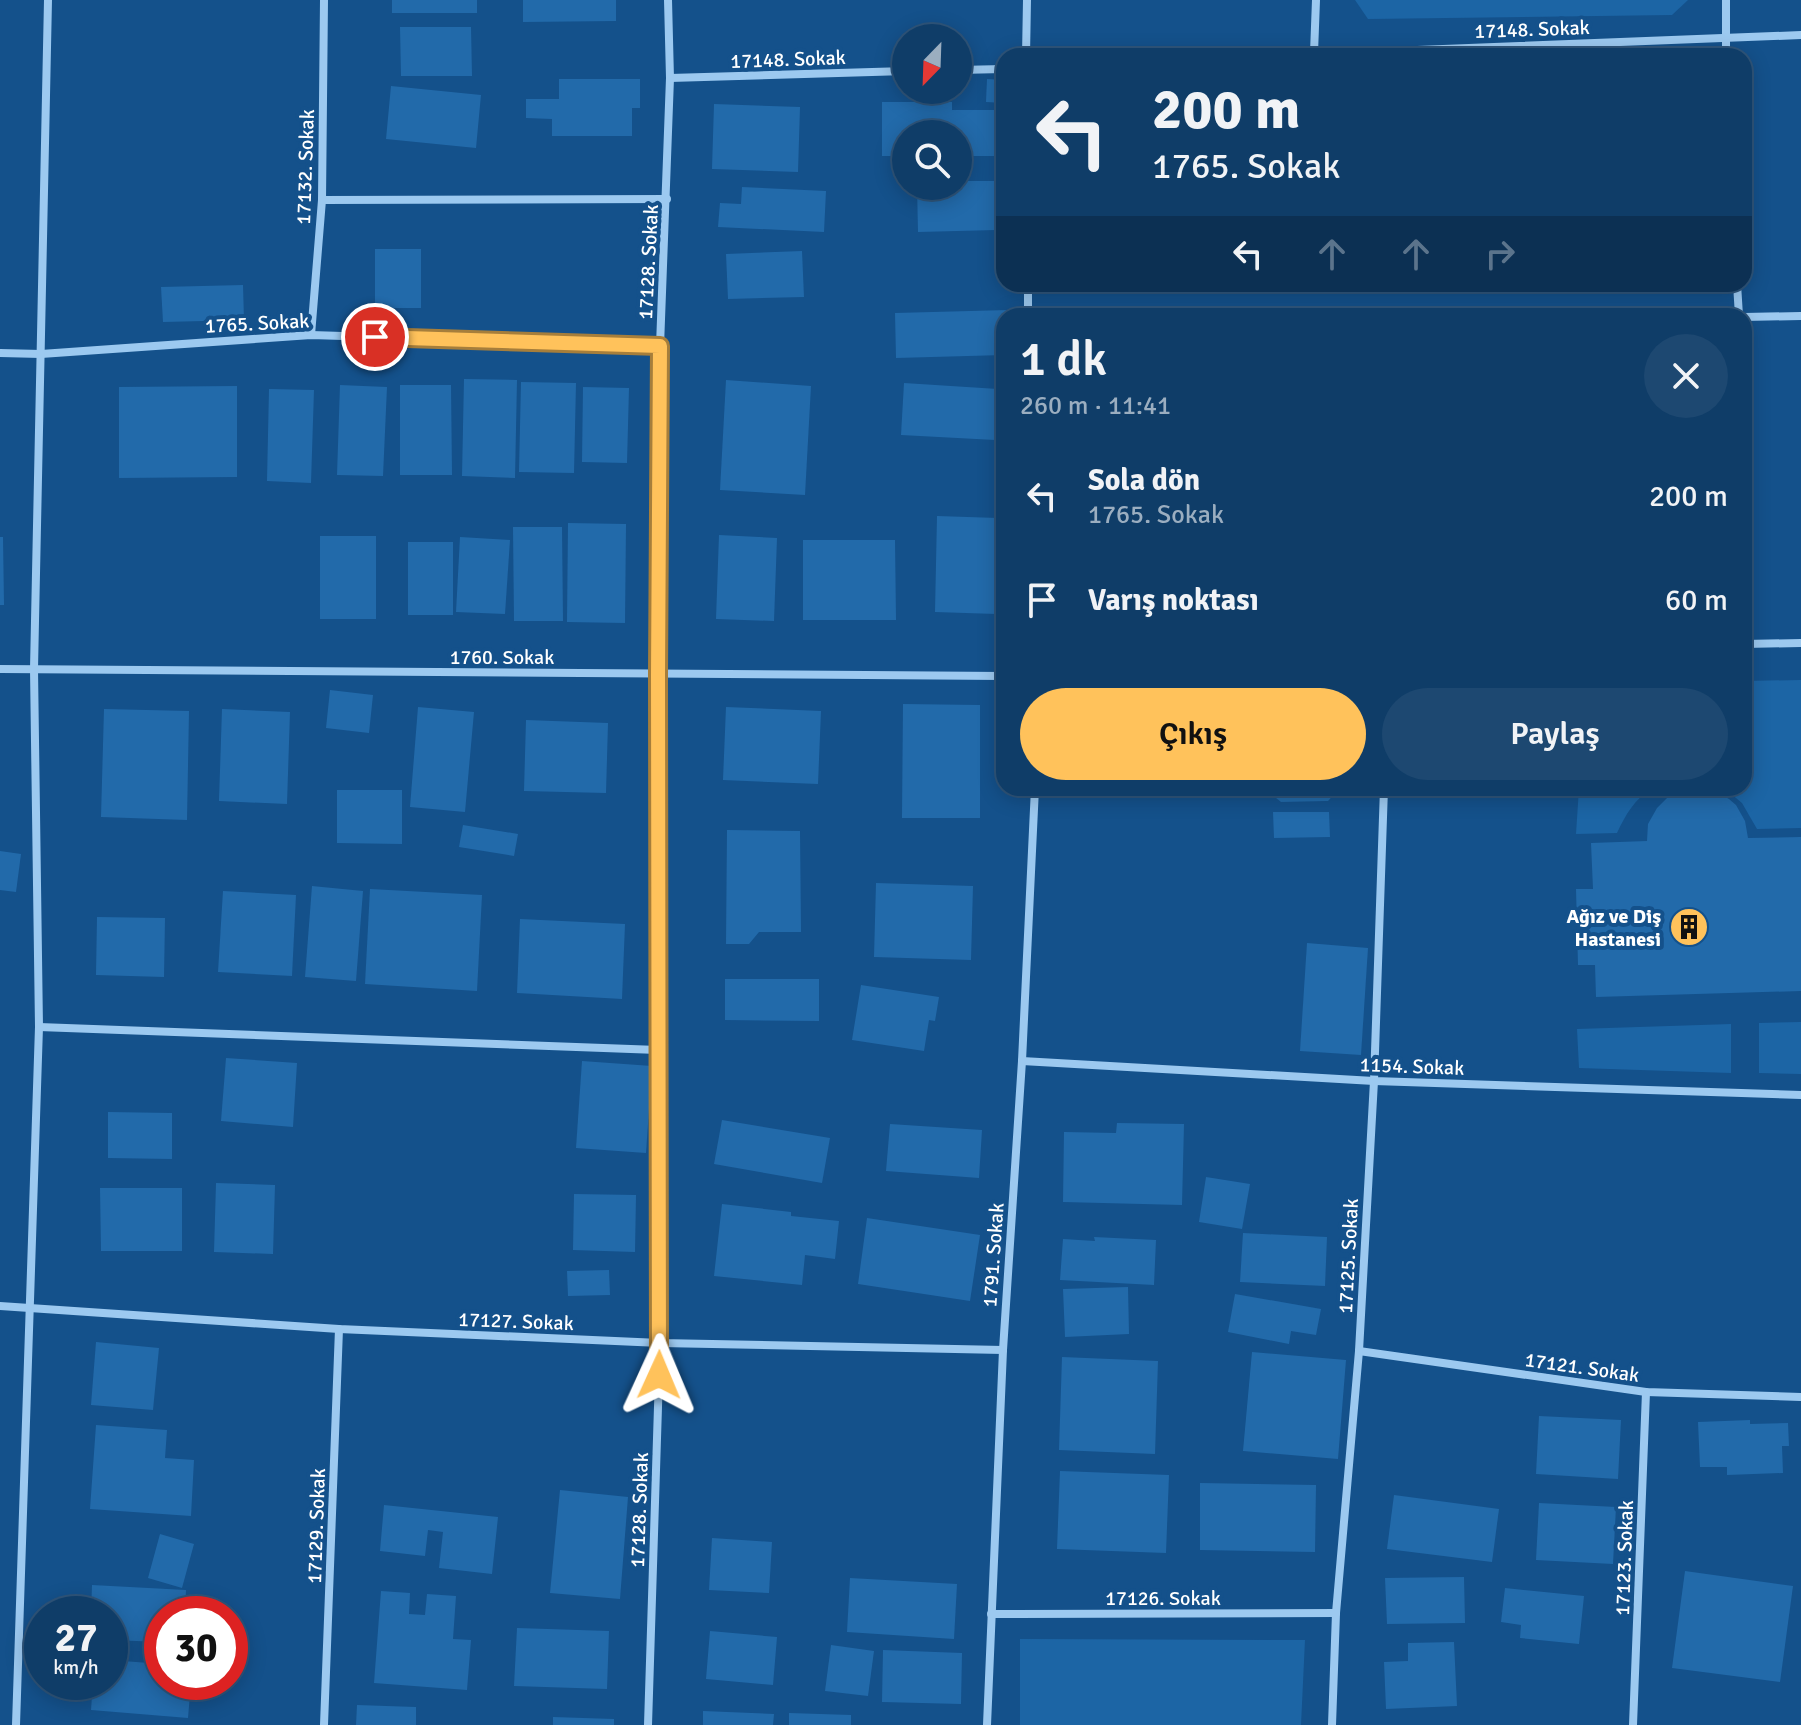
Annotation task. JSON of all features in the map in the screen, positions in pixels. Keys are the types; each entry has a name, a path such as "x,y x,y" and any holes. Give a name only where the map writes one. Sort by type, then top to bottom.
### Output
{"street":[{"path":"16,1725 39,1027 34,669 48,0"},
{"name":"17132. Sokak","path":"311,335 322,200 324,0"},
{"name":"17128. Sokak","path":"648,1725 660,1343 658,675 660,346 670,78 668,0"},
{"path":"1026,48 1027,0"},
{"path":"1314,48 1316,0"},
{"path":"1726,0 1726,48"},
{"name":"17148. Sokak","path":"1451,48 1801,35"},
{"path":"972,70 996,69"},
{"name":"17148. Sokak","path":"670,78 892,71"},
{"path":"322,200 667,199"},
{"path":"1752,316 1801,316"},
{"name":"1765. Sokak","path":"0,353 41,354 311,335 660,346"},
{"path":"1752,644 1801,643"},
{"name":"1760. Sokak","path":"0,669 996,676"},
{"name":"1791. Sokak","path":"987,1725 1003,1350 1022,1061 1035,796"},
{"name":"17125. Sokak","path":"1332,1725 1336,1613 1359,1351 1374,1081 1384,796"},
{"path":"39,1027 658,1050"},
{"name":"1154. Sokak","path":"1022,1061 1374,1081 1801,1095"},
{"name":"17127. Sokak","path":"0,1306 339,1329 660,1343 1003,1350"},
{"name":"17129. Sokak","path":"324,1725 339,1329"},
{"name":"17121. Sokak","path":"1359,1351 1646,1392 1801,1397"},
{"name":"17123. Sokak","path":"1633,1725 1646,1392"},
{"name":"17126. Sokak","path":"991,1614 1336,1613"}],"shaded area":[{"path":"1355,0 1688,0 1672,15 1368,19"},
{"path":"1801,680 1801,828 1757,829 1742,803 1734,796 1752,796 1752,681"},
{"path":"1578,796 1641,796 1617,833 1576,834"},
{"path":"1801,1022 1801,1074 1759,1073 1759,1023"},
{"path":"1731,1024 1731,1073 1579,1068 1577,1029"},
{"path":"1020,1639 1305,1640 1301,1725 1020,1725"}],"building":[{"path":"392,0 477,0 477,13 392,13"},
{"path":"523,0 616,0 616,21 523,22"},
{"path":"400,27 471,27 472,76 401,76"},
{"path":"559,79 640,79 640,108 632,108 632,136 552,136 552,119 526,118 526,99 559,99"},
{"path":"987,79 996,80 996,103 986,102"},
{"path":"391,86 481,95 476,148 386,139"},
{"path":"882,102 952,104 952,110 996,110 996,156 972,156 972,120 892,120 892,156 882,156"},
{"path":"714,104 800,107 798,172 712,169"},
{"path":"972,181 995,181 996,230 918,232 917,200 972,200"},
{"path":"742,187 826,191 824,232 718,227 720,203 741,204"},
{"path":"375,249 421,249 421,308 375,308"},
{"path":"802,251 804,297 728,299 726,254"},
{"path":"243,285 244,320 163,322 161,287"},
{"path":"996,310 996,355 896,358 895,313"},
{"path":"464,379 517,380 515,478 462,476"},
{"path":"726,380 811,386 805,495 720,490"},
{"path":"521,382 576,383 574,473 519,472"},
{"path":"904,383 996,389 995,440 901,435"},
{"path":"340,385 387,387 383,476 337,475"},
{"path":"400,385 451,385 452,475 400,475"},
{"path":"237,386 237,477 119,478 119,387"},
{"path":"583,387 629,388 627,463 582,462"},
{"path":"269,389 314,390 311,483 267,481"},
{"path":"937,516 996,518 996,614 935,612"},
{"path":"568,523 626,524 625,623 567,622"},
{"path":"513,527 562,527 563,621 514,621"},
{"path":"719,535 777,538 774,621 716,619"},
{"path":"320,536 376,536 376,619 320,619"},
{"path":"0,537 3,537 4,605 0,605"},
{"path":"460,537 510,540 505,614 456,612"},
{"path":"803,540 895,540 896,620 803,620"},
{"path":"408,542 453,542 453,615 408,615"},
{"path":"330,690 373,695 369,733 326,728"},
{"path":"903,704 980,705 980,818 902,818"},
{"path":"418,707 474,712 465,812 410,807"},
{"path":"726,707 821,711 818,784 723,780"},
{"path":"104,709 189,711 187,820 101,817"},
{"path":"222,709 290,712 287,804 219,801"},
{"path":"526,720 608,723 606,793 524,791"},
{"path":"337,790 402,790 402,844 337,843"},
{"path":"1274,796 1333,796 1328,801 1281,802"},
{"name":"Ağız ve Diş Hastanesi","path":"1669,796 1724,796 1736,805 1745,821 1748,838 1801,837 1801,991 1596,997 1595,965 1578,965 1576,889 1593,889 1591,843 1647,841 1648,824"},
{"path":"1273,812 1329,812 1330,837 1274,838"},
{"path":"463,825 518,834 514,856 459,847"},
{"path":"727,830 800,831 801,932 759,932 749,944 726,944"},
{"path":"0,851 21,854 16,892 0,890"},
{"path":"876,883 973,886 971,960 874,957"},
{"path":"312,886 363,891 356,981 305,977"},
{"path":"370,889 482,895 477,991 365,984"},
{"path":"223,891 296,895 292,976 218,972"},
{"path":"97,917 165,918 164,977 96,975"},
{"path":"520,919 625,924 622,999 517,993"},
{"path":"1307,943 1368,948 1361,1055 1300,1051"},
{"path":"725,979 819,979 819,1021 725,1020"},
{"path":"861,985 939,997 935,1021 929,1020 924,1051 852,1040"},
{"path":"226,1058 297,1063 293,1127 221,1121"},
{"path":"582,1061 652,1066 646,1153 576,1148"},
{"path":"108,1112 172,1113 172,1159 108,1158"},
{"path":"722,1120 830,1138 822,1183 714,1164"},
{"path":"1117,1123 1184,1124 1182,1205 1063,1202 1064,1132 1116,1133"},
{"path":"890,1124 982,1130 979,1178 886,1171"},
{"path":"1206,1177 1250,1184 1242,1229 1199,1222"},
{"path":"216,1183 275,1185 273,1254 214,1252"},
{"path":"100,1188 182,1188 182,1251 101,1251"},
{"path":"574,1194 636,1195 635,1252 573,1250"},
{"path":"722,1204 839,1221 835,1259 805,1255 802,1285 714,1276"},
{"path":"867,1218 980,1235 970,1301 858,1284"},
{"path":"1243,1233 1327,1237 1325,1286 1240,1282"},
{"path":"1094,1237 1156,1240 1154,1285 1060,1280 1063,1239 1095,1241"},
{"path":"609,1270 610,1295 568,1296 567,1271"},
{"path":"1128,1287 1129,1334 1065,1337 1063,1289"},
{"path":"1235,1294 1321,1309 1316,1335 1291,1331 1289,1344 1228,1332"},
{"path":"96,1342 159,1348 153,1410 91,1405"},
{"path":"1252,1352 1346,1360 1338,1459 1243,1451"},
{"path":"1062,1357 1158,1361 1155,1454 1059,1450"},
{"path":"1539,1416 1621,1420 1618,1479 1536,1474"},
{"path":"1750,1420 1750,1424 1788,1423 1789,1446 1782,1446 1783,1473 1727,1475 1727,1467 1700,1467 1698,1422"},
{"path":"96,1425 167,1430 165,1458 194,1460 191,1516 90,1509"},
{"path":"1060,1471 1169,1475 1166,1553 1057,1549"},
{"path":"1200,1483 1316,1485 1315,1552 1200,1550"},
{"path":"560,1490 628,1497 620,1599 550,1593"},
{"path":"1394,1495 1499,1509 1492,1562 1387,1549"},
{"path":"1539,1503 1616,1507 1613,1564 1536,1560"},
{"path":"384,1505 498,1517 492,1574 439,1568 443,1532 428,1530 425,1556 380,1551"},
{"path":"160,1534 194,1544 182,1588 148,1578"},
{"path":"712,1538 772,1542 769,1593 709,1590"},
{"path":"1685,1571 1793,1586 1780,1682 1672,1668"},
{"path":"1464,1577 1465,1623 1387,1624 1385,1578"},
{"path":"850,1578 957,1584 954,1639 847,1632"},
{"path":"92,1585 186,1590 186,1596 144,1596 144,1641 128,1641 128,1596 92,1596"},
{"path":"1505,1588 1584,1596 1579,1644 1520,1638 1521,1625 1501,1622"},
{"path":"381,1591 410,1593 409,1614 425,1615 427,1594 456,1596 453,1639 471,1640 467,1690 374,1683"},
{"path":"517,1628 609,1631 607,1689 514,1686"},
{"path":"710,1631 777,1637 773,1685 706,1679"},
{"path":"1454,1642 1457,1706 1386,1709 1384,1662 1408,1661 1408,1643"},
{"path":"831,1645 874,1651 868,1696 825,1691"},
{"path":"883,1650 962,1653 961,1704 882,1702"},
{"path":"128,1661 144,1663 144,1700 190,1700 188,1718 91,1710 92,1700 128,1700"},
{"path":"357,1705 416,1707 416,1725 356,1725"},
{"path":"703,1711 774,1714 773,1725 703,1725"},
{"path":"789,1713 851,1715 851,1725 789,1725"},
{"path":"553,1717 614,1719 614,1725 553,1725"}],"place":[{"name":"Ağız ve Diş Hastanesi","path":"1689,927"}],"route":[{"path":"375,337 660,346 659,1375"}]}
